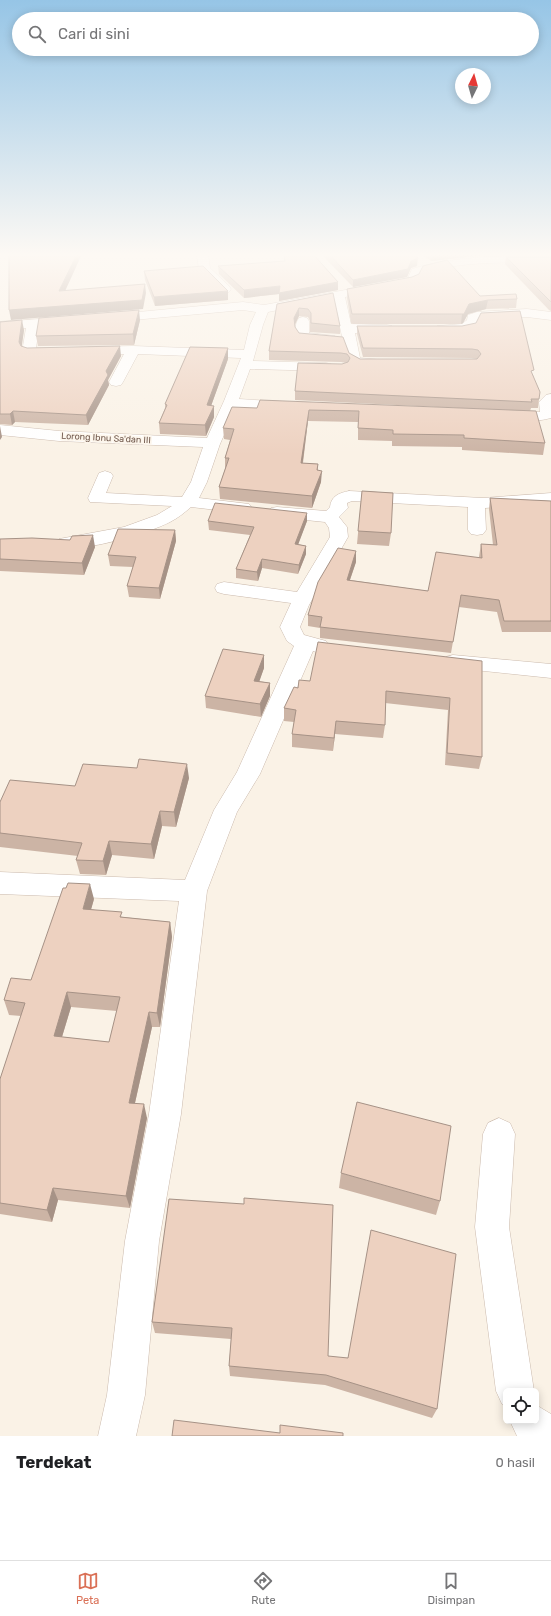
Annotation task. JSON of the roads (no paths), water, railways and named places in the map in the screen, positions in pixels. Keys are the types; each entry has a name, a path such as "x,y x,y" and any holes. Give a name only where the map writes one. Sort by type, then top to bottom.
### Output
{"street":[{"path":"0,326 68,321"},
{"path":"51,544 93,539 137,528 175,513 187,502 196,487 247,360 258,321"},
{"path":"303,321 302,334 304,337 402,329"},
{"path":"344,321 356,361 364,363 395,363"},
{"path":"432,329 466,328 472,321"},
{"path":"33,324 29,352 132,350 342,367"},
{"path":"116,382 132,350"},
{"path":"493,416 535,417 548,415 546,402 551,398"},
{"path":"230,403 302,406"},
{"name":"Lorong Ibnu Sa'dan III","path":"0,430 59,436 212,444"},
{"path":"105,476 96,498 187,502 330,517 338,527 339,537 303,599 290,627 294,637 306,643 339,649"},
{"path":"330,517 339,508 339,501 349,496 476,502 551,498"},
{"path":"476,502 477,530"},
{"path":"224,588 303,599"},
{"path":"117,1436 126,1395 142,1241 165,1114 194,891 226,810 248,774 306,643"},
{"path":"435,660 551,671"},
{"path":"0,883 194,891"},
{"path":"499,1134 492,1227 515,1388"},
{"path":"533,1424 548,1436"}]}
